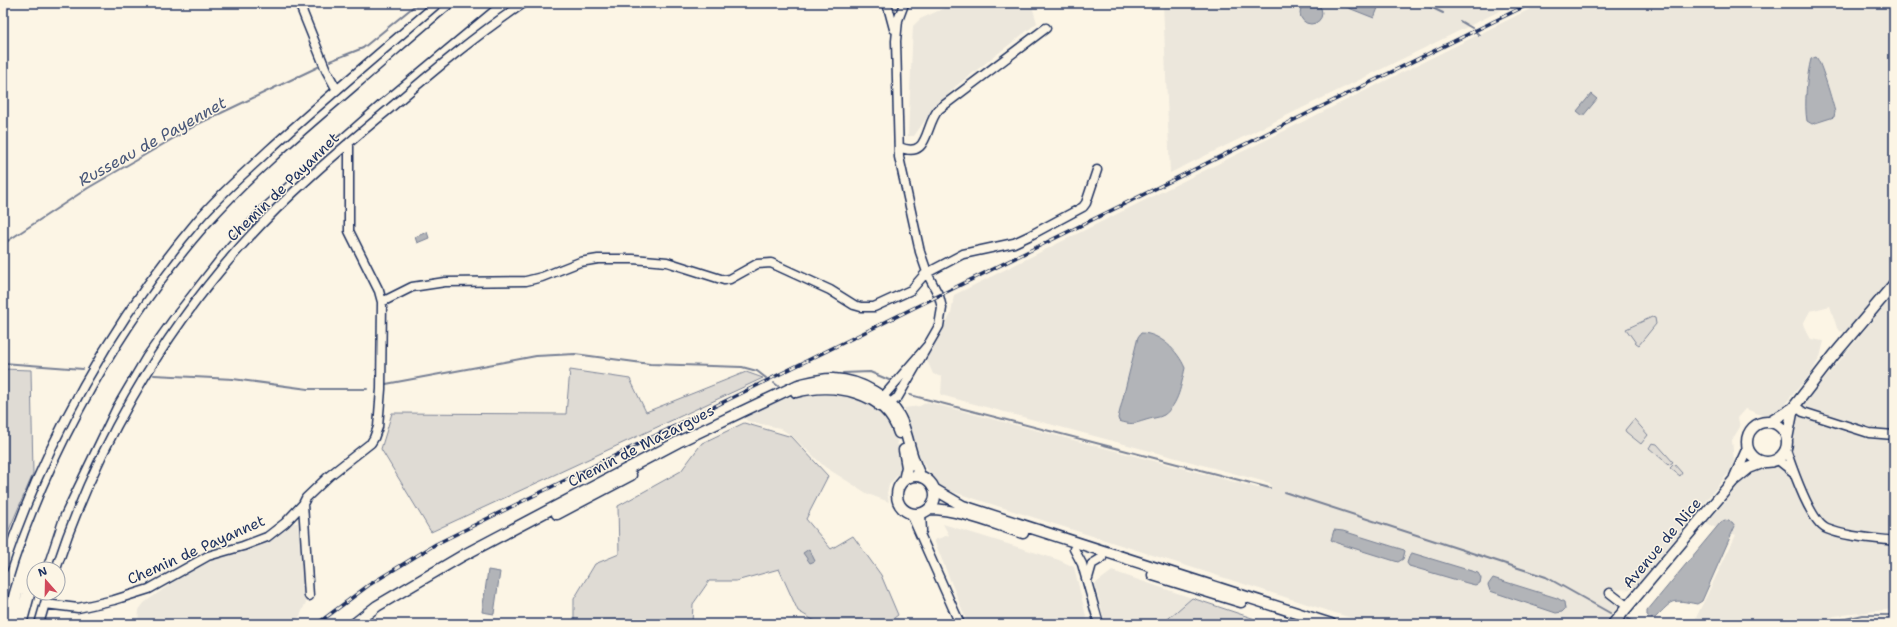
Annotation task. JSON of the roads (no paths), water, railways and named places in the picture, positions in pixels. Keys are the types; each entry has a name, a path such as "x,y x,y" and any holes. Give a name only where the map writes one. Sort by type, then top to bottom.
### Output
{"highway":[{"path":"3,624 28,554 53,492 82,429 118,363 164,296 215,231 252,192 469,3"},
{"path":"38,561 54,512 107,402 142,344 216,246 258,199 373,97 486,3"},
{"path":"8,624 20,578"},
{"path":"20,624 26,601"}],"main road":[{"path":"1770,422 1794,407 1834,355 1894,284"},
{"name":"Chemin de Mazargues","path":"354,624 398,594 590,498 733,416 764,402 805,390 823,387 849,390 871,400 884,403"},
{"path":"884,403 902,422 910,455 922,477 927,480 934,489 963,506 1331,624"},
{"path":"884,403 887,413 898,427 906,460 907,467 904,480 897,490 897,500 902,509 920,512 950,512 977,519 1311,624"},
{"path":"1787,444 1781,428 1770,422 1762,422 1750,430 1746,442 1747,450 1753,458 1762,463 1769,463 1778,460 1782,457 1787,444 1794,407"},
{"name":"Avenue de Nice","path":"1618,619 1733,480 1743,462 1747,450"},
{"name":"Avenue de Nice","path":"1733,480 1749,468 1762,463"},
{"path":"904,480 909,477 922,477"},
{"path":"920,512 934,500 934,489"}],"street":[{"path":"299,3 326,70 337,90"},
{"path":"3,568 18,523 37,476 58,434 101,355 126,316 166,260 198,220 249,168 438,3"},
{"name":"Chemin de Payannet","path":"59,561 68,533 99,460 118,424 157,358 186,314 241,246 290,196 349,143 476,37 524,3"},
{"path":"887,3 896,41"},
{"path":"884,403 928,345 939,326 942,308 939,296 927,273 915,230 902,172 899,148 896,41 898,20 905,3 896,3"},
{"path":"899,148 910,150 918,148 924,142 932,118 939,109 1046,28"},
{"path":"349,143 349,231 379,291 382,302 412,287 445,282 526,281 542,277 580,262 610,258 667,262 724,280 730,279 757,264 771,263 830,290 854,305 865,308 874,307 911,290 927,273 966,253 1003,246 1024,239 1083,207 1086,203 1097,170"},
{"name":"Chemin de Payannet","path":"45,604 78,608 114,600 149,589 208,556 243,546 267,537 285,523 322,482 365,448 373,440 376,434 381,389 382,302"},
{"path":"1794,407 1803,412 1869,433 1894,435"},
{"path":"1787,444 1794,472 1812,514 1825,528 1849,534 1894,541"},
{"path":"1778,460 1794,472"},
{"path":"303,504 309,596"},
{"path":"920,512 924,540 960,624"},
{"path":"1074,549 1080,557 1088,581 1098,624"},
{"path":"1088,581 1091,566 1095,561 1102,558"},
{"path":"1610,593 1628,607"},
{"path":"39,624 46,601"}],"waterway":[{"name":"Russeau de Payennet","path":"330,61 363,48 418,3"},
{"path":"1422,3 1443,13"},
{"path":"1460,21 1472,28"},
{"path":"1476,32 1479,35"},
{"name":"Russeau de Payennet","path":"3,245 88,188 198,124 318,67"},
{"path":"386,384 536,356 575,354 650,364 742,367 757,371 766,378"},
{"path":"3,363 83,369"},
{"path":"843,373 870,372 889,380"},
{"path":"154,375 233,379 308,389 367,389"},
{"path":"774,383 778,386"},
{"path":"910,395 1270,488"},
{"path":"1284,492 1546,577 1610,613"},
{"path":"1824,624 1863,615 1894,615"},
{"path":"1628,619 1639,624"}],"railway":[{"path":"317,624 369,585 436,544 1531,3"}]}
